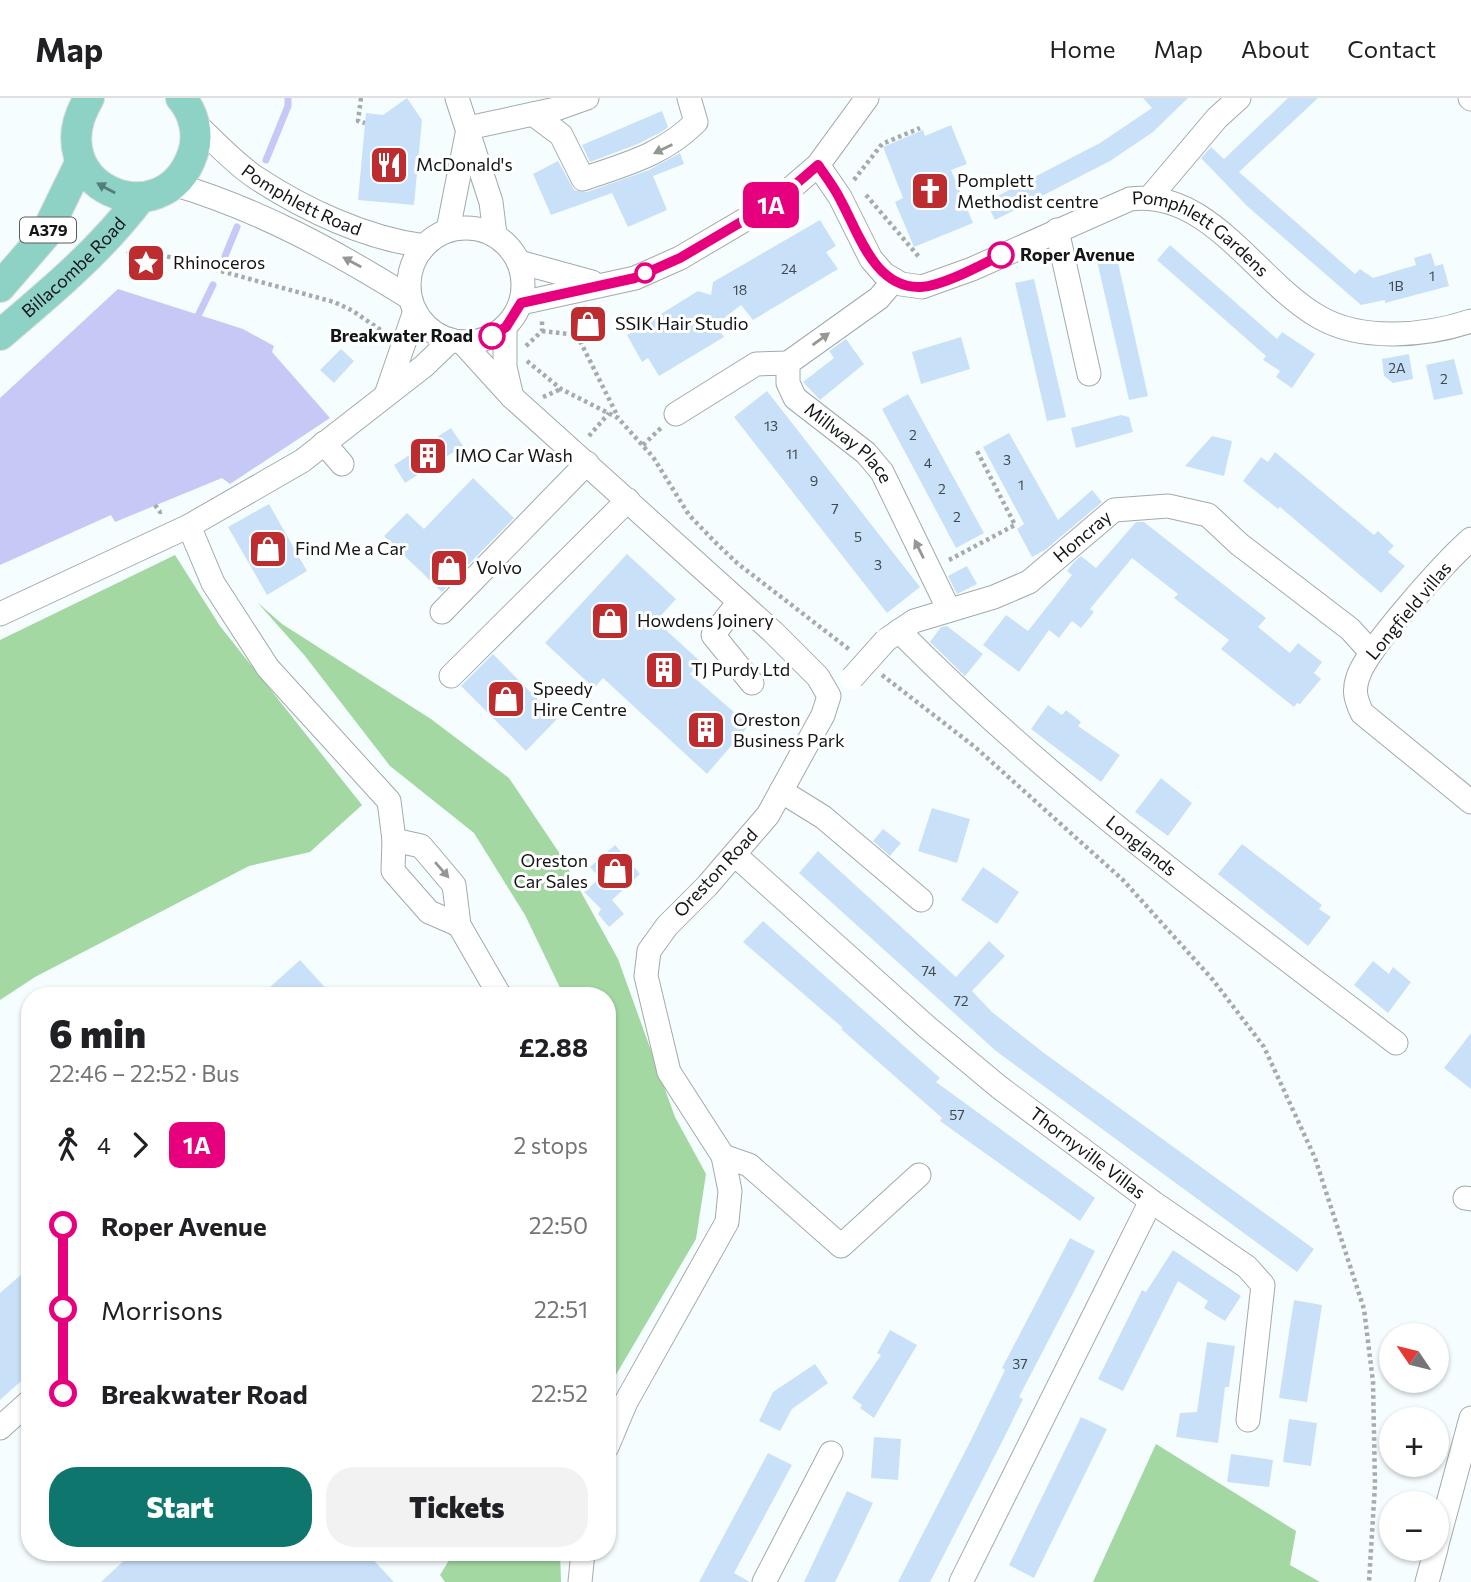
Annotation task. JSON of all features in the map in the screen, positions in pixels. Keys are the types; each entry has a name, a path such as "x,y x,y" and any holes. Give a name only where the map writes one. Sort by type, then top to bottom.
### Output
{"main road":[{"path":"81,100 74,140 80,163 93,181 111,193 141,197 158,194 173,184 188,167 195,146 188,111"},
{"name":"Billacombe Road","path":"0,287 45,235 80,163"},
{"name":"Billacombe Road","path":"0,335 75,271 118,228 141,197"}],"street":[{"path":"457,98 491,202 495,235"},
{"path":"468,128 533,114 587,98"},
{"path":"533,114 561,135 583,179 647,156 676,142 696,122 689,98"},
{"path":"521,303 635,278 680,258 775,202 818,165 867,98"},
{"path":"1151,196 1217,118 1239,98"},
{"name":"Pomphlett Road","path":"188,111 254,176 280,192 378,238 424,246"},
{"path":"448,230 468,128"},
{"path":"676,414 756,364 788,363 879,298 894,280 884,274 871,259 845,188 818,165"},
{"name":"Pomphlett Road","path":"173,184 248,209 357,265 412,304"},
{"name":"Pomphlett Gardens","path":"894,280 922,287 972,269 1130,198 1151,196 1174,201 1210,224 1286,292 1320,318 1354,330 1404,334 1471,321"},
{"path":"387,392 403,345 412,304 409,279 414,261 424,246 448,230 480,229 495,235 509,247 519,262 523,289 521,303 506,327 505,355 512,397"},
{"path":"1057,230 1089,374"},
{"path":"519,262 599,284"},
{"path":"412,304 436,334 456,341 478,341 506,327"},
{"path":"0,614 189,526 302,461 387,392 456,341"},
{"path":"456,341 512,397 628,500 818,677 829,696"},
{"name":"Millway Place","path":"788,363 788,383 795,398 866,453 882,472 949,610"},
{"path":"324,443 342,464"},
{"path":"442,612 581,458"},
{"path":"451,676 628,500"},
{"name":"Honcray","path":"829,696 852,678 892,635 914,621 1029,582 1114,510 1168,506 1208,515 1239,544 1350,629 1370,651"},
{"path":"189,526 213,583 268,668 390,801 394,840 393,871 429,912 459,925"},
{"name":"Longfield villas","path":"1471,539 1370,651 1358,676 1354,695 1362,713 1471,803"},
{"path":"739,602 713,635 752,683"},
{"name":"Longlands","path":"892,635 1100,815 1396,1043"},
{"name":"Oreston Road","path":"616,1426 626,1402 727,1222 730,1191 723,1156 669,1072 646,976 649,951 667,926 735,855 768,815 823,715 829,696"},
{"path":"781,791 823,817 922,900"},
{"path":"394,840 421,846 454,884 459,925 495,987"},
{"name":"Thornyville Villas","path":"735,855 968,1062 1151,1201 961,1582"},
{"path":"723,1156 749,1166 841,1246 919,1175"},
{"path":"1151,1201 1247,1267 1263,1285 1248,1420"},
{"path":"0,1428 21,1409"},
{"path":"1449,1498 1471,1418"},
{"path":"764,1582 831,1453"},
{"path":"580,1582 582,1561"},
{"path":"1427,1582 1432,1561"}],"path":[{"path":"361,98 358,121 365,123"},
{"path":"919,257 890,219 845,188 882,144 920,128"},
{"path":"140,249 334,302 354,311 403,345"},
{"path":"542,331 577,335 618,418 653,457 689,515 723,550 856,655"},
{"path":"505,355 518,353 561,389 618,418"},
{"path":"581,458 609,413"},
{"path":"929,570 1016,525 976,449"},
{"path":"878,672 975,747 1123,880 1213,980 1264,1047 1315,1158 1364,1309 1373,1382 1376,1486 1369,1582"}],"green space":[{"path":"175,555 220,626 362,805 310,852 249,866 35,977 0,1000 0,640"},
{"path":"257,602 282,624 431,719 509,778 560,854 618,959 675,1117 706,1174 696,1239 616,1375 616,987 560,987 525,915 474,833 390,766 305,656"},
{"path":"1156,1444 1296,1531 1290,1565 1320,1582 1093,1582"},
{"path":"449,1561 560,1561 561,1582 445,1582 440,1575"}],"water":[{"path":"118,289 243,329 274,346 272,352 330,418 230,484 222,478 115,522 111,515 0,565 0,398"}],"building":[{"name":"McDonald's","path":"407,98 422,120 414,205 358,200 366,113 383,115"},
{"path":"1143,98 1188,98 1153,132 1110,161 995,220 986,202 1100,143 1152,108"},
{"path":"1288,98 1318,98 1239,172 1355,274 1360,269 1373,278 1416,265 1414,258 1431,253 1435,266 1443,264 1449,286 1385,303 1385,300 1361,305 1247,206 1201,158 1211,147 1224,159"},
{"path":"662,111 668,127 663,131 638,144 590,162 582,145"},
{"name":"Pomplett Methodist centre","path":"951,125 967,164 951,170 973,223 914,247 895,202 903,198 883,147 923,130 925,136"},
{"path":"680,153 684,164 653,176 667,210 628,227 612,193 551,215 533,174 558,161 574,190 587,192 649,170"},
{"path":"820,220 836,246 826,252 838,269 753,320 741,305 715,325 724,337 659,376 648,358 642,362 627,335 698,291 711,295 713,282"},
{"path":"1170,245 1277,339 1282,332 1315,354 1292,388 1276,377 1280,371 1263,360 1266,356 1157,260"},
{"path":"1117,258 1148,396 1129,400 1097,261"},
{"path":"1034,279 1066,417 1047,421 1015,283"},
{"path":"961,337 970,369 921,384 912,352"},
{"path":"846,339 864,364 820,400 803,382 834,358 829,351"},
{"path":"341,349 354,361 334,383 320,370"},
{"path":"1409,354 1413,379 1393,383 1384,376 1382,359"},
{"path":"1454,359 1463,394 1434,400 1426,365"},
{"path":"767,391 920,587 887,613 734,417"},
{"path":"908,394 984,533 956,548 882,409"},
{"path":"1121,415 1129,417 1133,432 1076,448 1071,428"},
{"name":"IMO Car Wash","path":"451,428 463,446 405,483 394,465"},
{"path":"1009,433 1058,520 1092,490 1102,502 1045,550 1032,557 1017,529 1024,524 983,447"},
{"path":"1212,436 1232,441 1224,476 1185,466"},
{"path":"1275,452 1374,535 1378,531 1394,546 1388,552 1405,566 1381,593 1280,507 1278,509 1243,481 1261,457 1268,462"},
{"name":"Volvo","path":"473,478 514,518 442,592 384,536 407,513 424,529"},
{"name":"Find Me a Car","path":"269,504 307,571 267,595 228,527"},
{"path":"1136,522 1144,522 1266,618 1258,627 1290,653 1298,643 1322,662 1314,673 1321,679 1300,704 1297,703 1294,707 1221,649 1229,640 1174,598 1178,594 1132,558 1090,609 1094,612 1081,628 1072,621 1059,638 1049,630 1019,672 983,645 1006,615 1028,631 1072,575 1067,571 1074,562 1081,556 1096,568"},
{"path":"627,554 676,599 656,621 701,662 690,674 749,725 707,774 603,678 594,688 545,643"},
{"path":"967,566 977,584 957,594 948,576"},
{"path":"947,626 983,654 965,676 930,642 941,627"},
{"name":"Speedy Hire Centre","path":"493,654 557,719 526,751 461,686"},
{"path":"1048,705 1062,715 1066,710 1081,722 1078,726 1120,755 1101,782 1031,729"},
{"path":"1161,778 1192,803 1168,836 1135,812"},
{"path":"932,808 970,819 957,863 918,851"},
{"path":"883,829 901,843 890,856 873,841"},
{"path":"1242,844 1322,905 1319,909 1331,917 1308,946 1218,874"},
{"path":"615,845 640,874 612,900 624,914 609,927 598,914 601,909 584,892 600,878 590,867"},
{"path":"818,851 956,977 989,941 1005,956 972,991 992,1012 1044,1053 1314,1249 1297,1272 996,1051 799,873"},
{"path":"983,867 1019,892 997,924 961,900"},
{"path":"763,921 940,1078 936,1082 1095,1198 1080,1221 940,1121 942,1118 841,1029 843,1028 743,942"},
{"path":"300,960 325,987 270,987"},
{"path":"1373,961 1389,974 1393,967 1411,982 1388,1013 1354,985"},
{"path":"1471,1033 1471,1089 1444,1068"},
{"path":"1070,1238 1095,1251 1019,1397 1023,1399 1005,1436 930,1582 898,1582 971,1440 1005,1370 1002,1368"},
{"path":"1173,1250 1241,1296 1225,1321 1204,1308 1208,1301 1178,1281 1123,1391 1098,1379 1142,1290 1146,1292"},
{"path":"21,1275 21,1381 0,1400 0,1293"},
{"path":"1294,1300 1322,1305 1307,1402 1279,1398"},
{"path":"890,1330 917,1345 874,1418 852,1398 881,1355 877,1353"},
{"path":"1207,1342 1235,1346 1229,1387 1225,1387 1218,1443 1176,1437 1180,1413 1197,1412"},
{"path":"815,1364 828,1383 792,1409 780,1431 759,1421 773,1392"},
{"path":"1081,1417 1107,1429 1034,1578 1009,1565"},
{"path":"1289,1419 1317,1423 1311,1466 1283,1462"},
{"path":"874,1437 901,1439 898,1480 871,1478"},
{"path":"768,1453 792,1465 734,1573 750,1582 699,1582"},
{"path":"1231,1454 1273,1460 1269,1487 1227,1482"},
{"path":"847,1491 873,1503 835,1582 804,1582"},
{"path":"123,1561 374,1561 394,1582 101,1582"}],"waterway":[{"path":"266,160 288,106 288,98"},
{"path":"225,256 237,227"},
{"path":"195,322 213,285"}],"bus line":[{"name":"1A","path":"492,336 506,327 521,303 635,278 680,258 775,202 818,165 839,197 871,259 884,274 901,284 922,287 1001,255"}],"place":[{"name":"McDonald's","path":"389,165"},
{"name":"Pomplett Methodist centre","path":"930,191"},
{"name":"Roper Avenue","path":"1001,255"},
{"name":"Rhinoceros","path":"146,263"},
{"name":"SSIK Hair Studio","path":"588,324"},
{"name":"Breakwater Road","path":"492,336"},
{"name":"IMO Car Wash","path":"428,456"},
{"name":"Find Me a Car","path":"268,549"},
{"name":"Volvo","path":"449,568"},
{"name":"Howdens Joinery","path":"610,621"},
{"name":"TJ Purdy Ltd","path":"664,670"},
{"name":"Speedy Hire Centre","path":"506,699"},
{"name":"Oreston Business Park","path":"706,730"},
{"name":"Oreston Car Sales","path":"615,871"}]}
